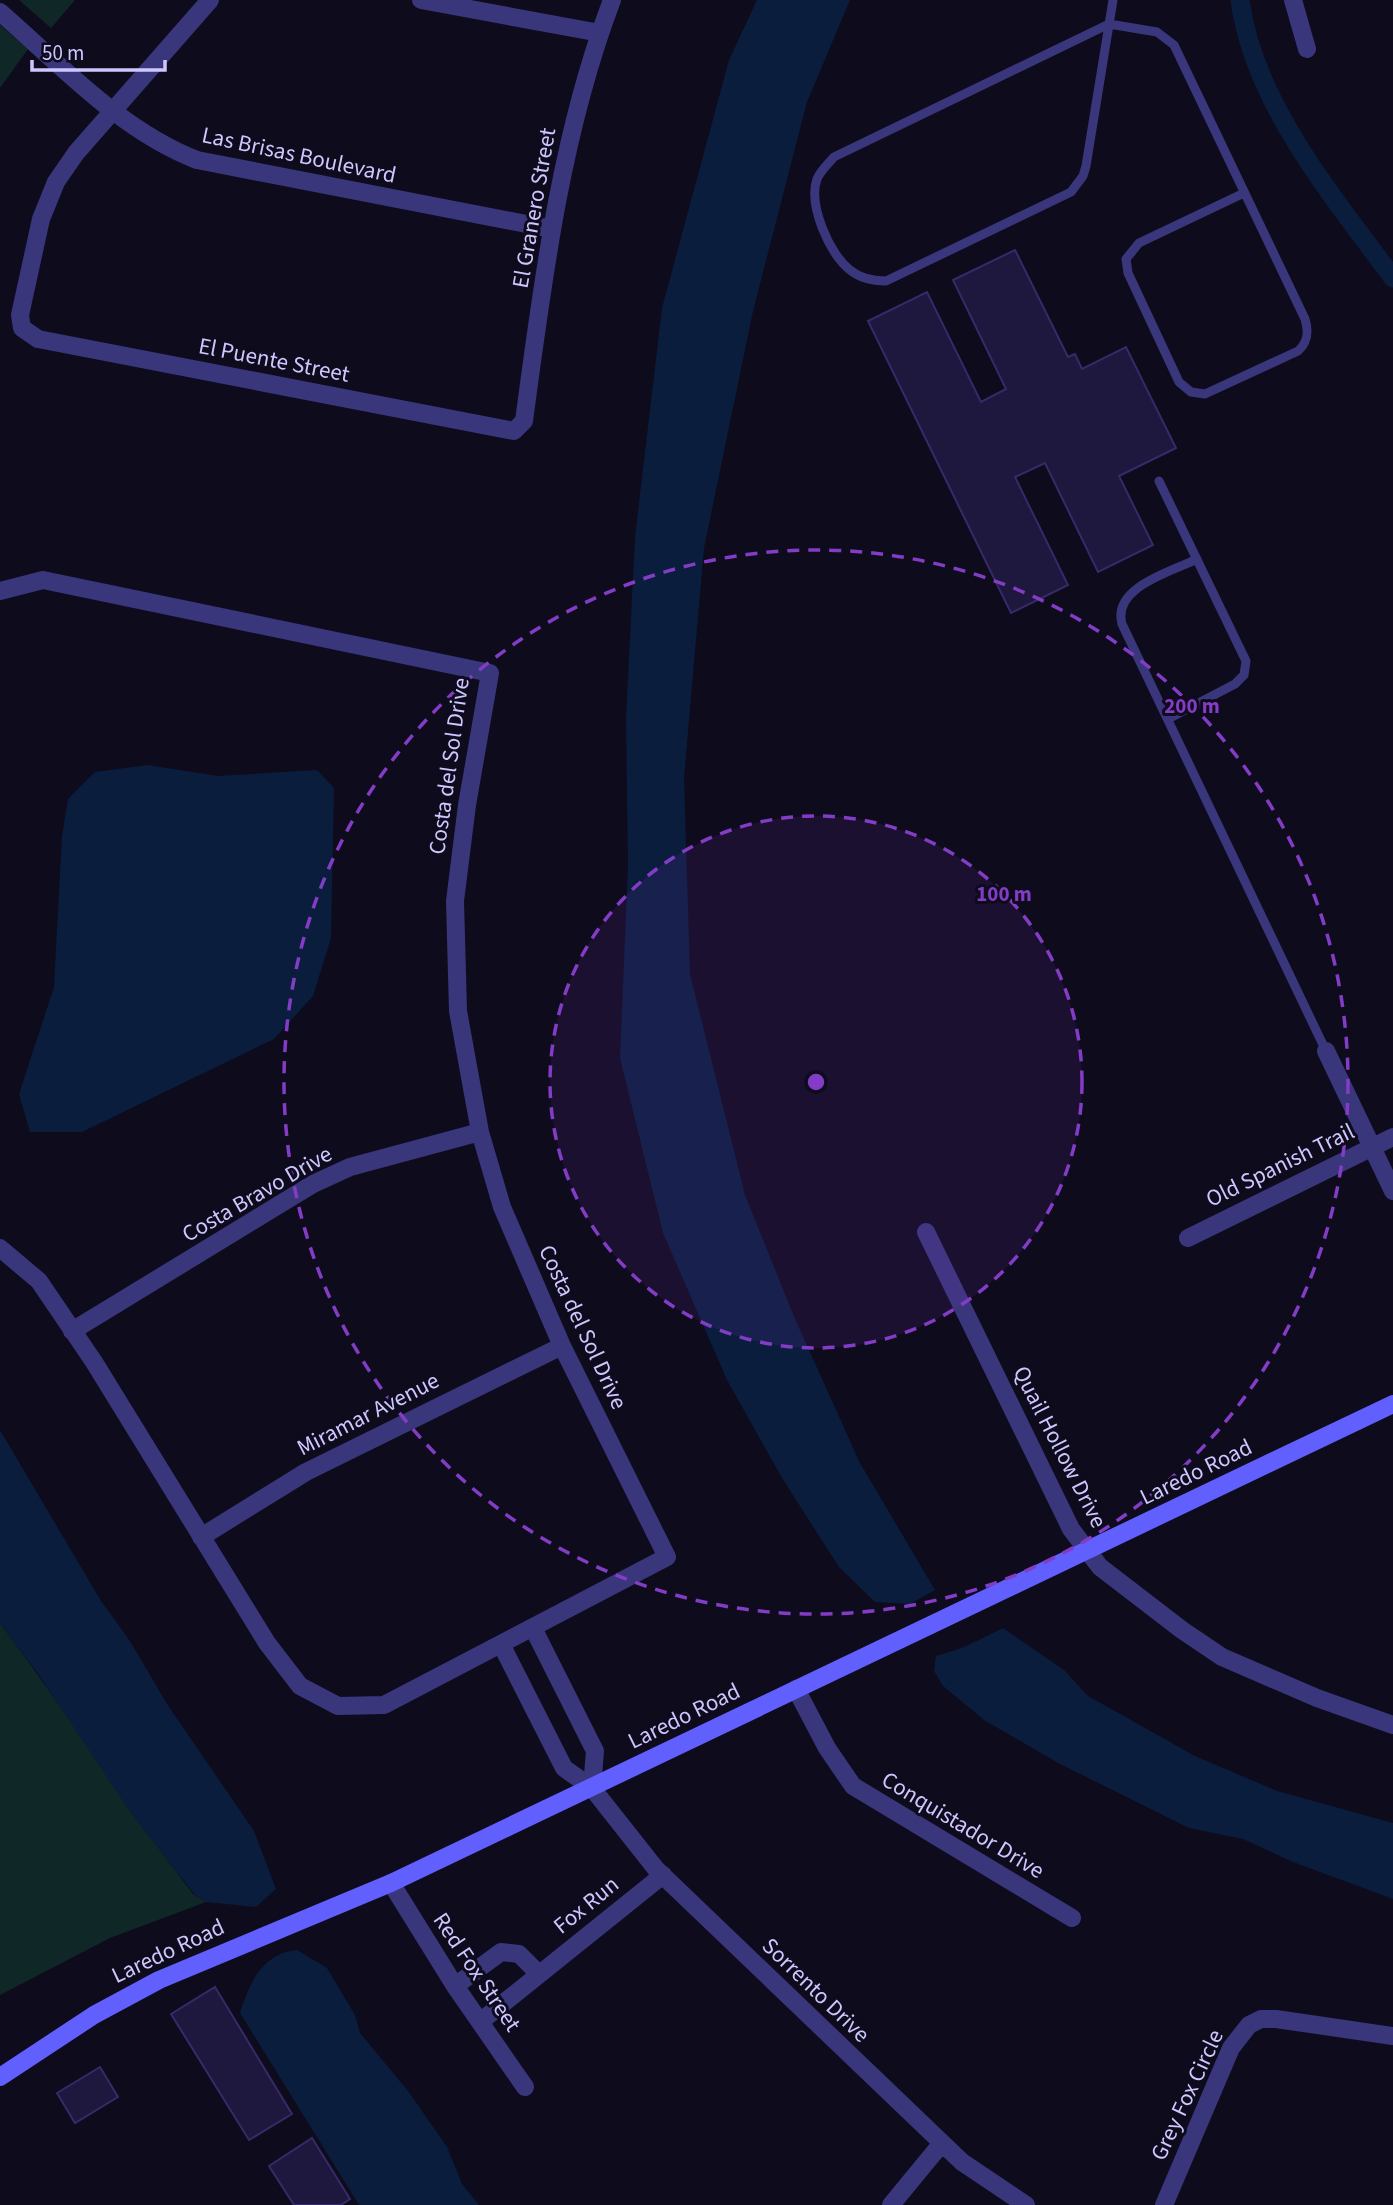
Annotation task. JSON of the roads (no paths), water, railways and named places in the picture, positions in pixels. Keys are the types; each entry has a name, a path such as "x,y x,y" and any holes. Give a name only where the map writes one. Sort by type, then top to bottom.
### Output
{"street":[{"path":"113,111 210,0"},
{"path":"421,0 600,33"},
{"name":"El Granero Street","path":"519,428 524,421 552,229 579,101 612,0"},
{"path":"1293,0 1307,49"},
{"name":"Las Brisas Boulevard","path":"0,12 113,111 173,151 223,167 552,229"},
{"name":"El Puente Street","path":"113,111 76,153 51,194 41,219 28,275 20,315 22,328 38,339 494,428 514,431 519,428"},
{"name":"Costa del Sol Drive","path":"0,591 43,580 490,673 467,805 455,901 458,1011 480,1132 502,1207 562,1346 667,1556 384,1705 338,1706 300,1686 267,1643 72,1331 38,1282 0,1248"},
{"path":"1326,1051 1393,1191"},
{"name":"Costa Bravo Drive","path":"72,1331 313,1184 350,1167 480,1132"},
{"name":"Old Spanish Trail","path":"1188,1238 1393,1137"},
{"name":"Quail Hollow Drive","path":"926,1232 1071,1529 1086,1552 1182,1630 1222,1657 1317,1698 1393,1725"},
{"name":"Miramar Avenue","path":"201,1536 317,1466 562,1346"},
{"name":"Laredo Road","path":"0,2077 94,2015 159,1980 391,1883 1393,1404"},
{"path":"533,1628 595,1751 592,1788"},
{"name":"Sorrento Drive","path":"501,1644 564,1768 592,1788 620,1827 663,1875 977,2175 1026,2205"},
{"name":"Conquistador Drive","path":"796,1689 827,1748 853,1786 1072,1919"},
{"name":"Fox Run","path":"480,2022 663,1875"},
{"name":"Red Fox Street","path":"391,1883 455,1986 526,2087"},
{"path":"455,1986 501,1952 519,1954 539,1974"},
{"name":"Grey Fox Circle","path":"1164,2205 1231,2048 1249,2025 1261,2019 1276,2018 1393,2036"},
{"path":"891,2205 942,2143"}],"lane":[{"path":"1113,0 1109,24 1086,166 1083,176 1071,192 897,278 874,281 857,275 843,264 819,216 815,194 817,180 834,157 1109,24 1157,32 1174,44 1305,319 1308,335 1298,351 1214,391 1197,394 1179,382 1128,273 1126,258 1139,243 1244,193"},
{"path":"1159,481 1244,653 1245,668 1235,684 1168,719"},
{"path":"1197,559 1136,589 1126,599 1120,611 1122,625 1326,1051"}],"water":[{"path":"757,0 850,0 807,102 753,311 704,548 684,778 690,974 745,1195 795,1319 860,1463 935,1590 910,1604 875,1602 839,1567 782,1478 727,1380 663,1233 620,1058 628,865 626,718 635,537 662,308 729,60"},
{"path":"147,765 218,776 317,770 334,788 331,938 313,996 274,1039 82,1132 30,1132 19,1094 54,987 62,836 68,799 95,772"},
{"path":"0,1430 101,1601 254,1831 276,1889 256,1907 206,1902 194,1894 131,1813 39,1675 0,1623"},
{"path":"1003,1628 1064,1670 1088,1696 1195,1756 1277,1791 1393,1823 1393,1899 1293,1862 1243,1839 1189,1828 1060,1764 984,1720 943,1686 934,1671 936,1656 962,1648"},
{"path":"297,1950 327,1968 355,2015 360,2033 408,2091 447,2147 462,2184 479,2205 359,2205 240,2013 253,1981 266,1964 285,1952"}],"waterway":[{"path":"1240,0 1248,38 1261,75 1279,112 1322,182 1393,278"}]}
